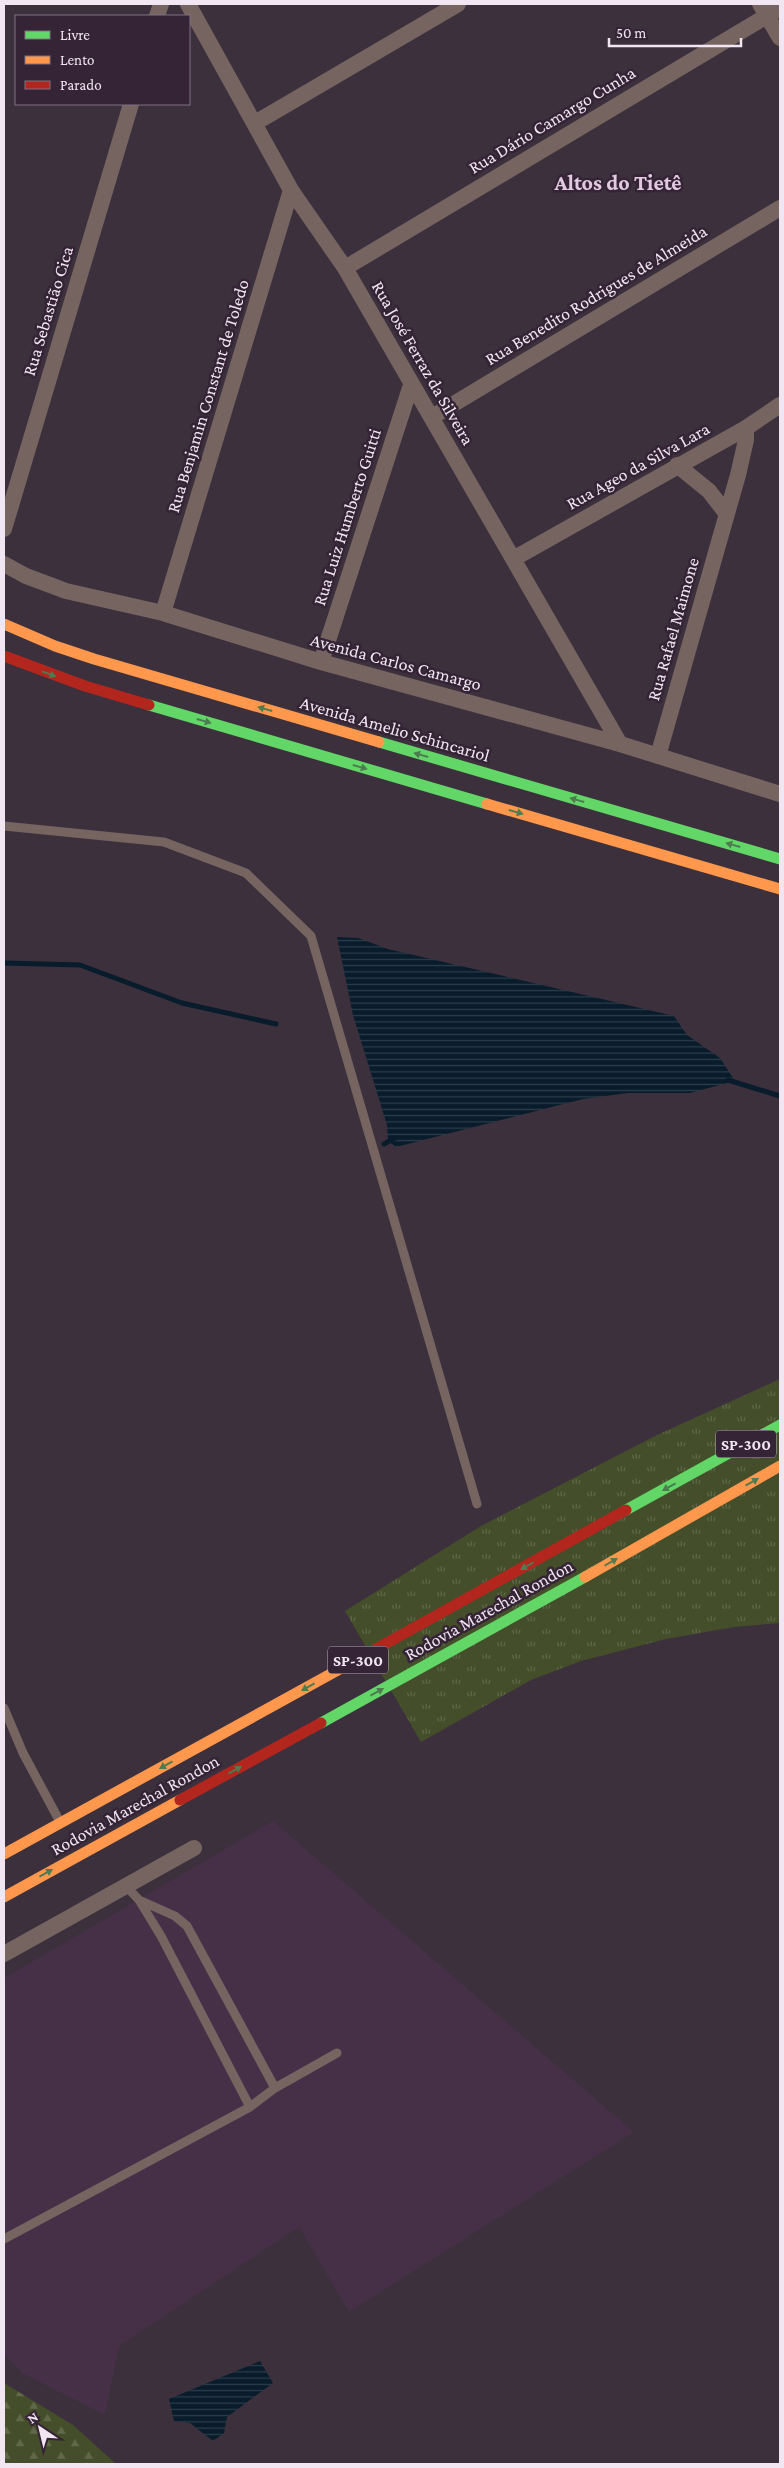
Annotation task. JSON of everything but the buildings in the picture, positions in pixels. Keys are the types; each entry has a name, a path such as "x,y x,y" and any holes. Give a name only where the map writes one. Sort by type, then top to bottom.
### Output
{"main road":[{"name":"Avenida Amelio Schincariol","path":"4,624 55,646 94,659 780,859"},
{"path":"4,656 85,686 780,889"},
{"name":"Rodovia Marechal Rondon","path":"4,1854 780,1425"},
{"name":"Rodovia Marechal Rondon","path":"4,1897 534,1605 780,1466"}],"street":[{"name":"Rua José Ferraz da Silveira","path":"188,4 291,190 345,268 620,744"},
{"path":"255,123 458,4"},
{"path":"769,9 780,38"},
{"name":"Rua Dário Camargo Cunha","path":"345,268 769,9"},
{"name":"Rua Sebastião Cica","path":"4,529 131,105"},
{"name":"Rua Benjamin Constant de Toledo","path":"163,613 291,190"},
{"name":"Rua Benedito Rodrigues de Almeida","path":"432,417 780,208"},
{"name":"Rua Luiz Humberto Guitti","path":"320,662 411,385"},
{"name":"Rua Ageo da Silva Lara","path":"513,560 677,465 746,428 780,405"},
{"name":"Rua Rafael Maimone","path":"658,756 744,454 746,428"},
{"path":"677,465 709,491 726,513"},
{"name":"Avenida Carlos Camargo","path":"4,564 26,576 66,591 163,613 320,662 620,744 780,794"},
{"path":"4,1954 194,1848"}],"lane":[{"path":"4,826 164,842 246,873 311,936 477,1504"},
{"path":"4,1708 23,1753 61,1823"},
{"path":"126,1886 139,1900 161,1936 250,2107"},
{"path":"139,1900 175,1916 187,1926 275,2088"},
{"path":"4,2239 250,2107 275,2088 337,2053"}],"shaded area":[{"path":"273,1821 634,2132 349,2312 299,2227 119,2346 105,2415 22,2373 4,2354 4,1978"}],"green space":[{"path":"780,1379 780,1623 734,1627 666,1639 581,1661 531,1680 421,1742 345,1611 481,1526 655,1436"},
{"path":"4,2383 73,2425 116,2464 4,2464"}],"water":[{"path":"337,937 358,938 388,949 674,1016 687,1035 720,1058 735,1081 690,1093 628,1093 583,1099 396,1147 388,1141 387,1125 353,1015"},
{"path":"260,2361 273,2383 227,2417 224,2433 213,2441 190,2423 174,2421 169,2399"}],"waterway":[{"path":"4,963 80,965 182,1003 276,1024"},
{"path":"728,1080 780,1096"},
{"path":"384,1144 395,1138"}],"traffic: fast":[{"path":"149,705 487,804"},
{"path":"379,742 780,859"},
{"path":"626,1510 780,1425"},
{"path":"321,1723 585,1577"}],"traffic: slow":[{"path":"4,624 55,646 94,659 379,742"},
{"path":"487,804 780,889"},
{"path":"585,1577 780,1466"},
{"path":"4,1854 367,1654"},
{"path":"4,1897 180,1800"}],"traffic: jam":[{"path":"4,656 85,686 149,705"},
{"path":"367,1654 626,1510"},
{"path":"180,1800 321,1723"}],"district":[{"name":"Altos do Tietê","path":"618,182"}]}
